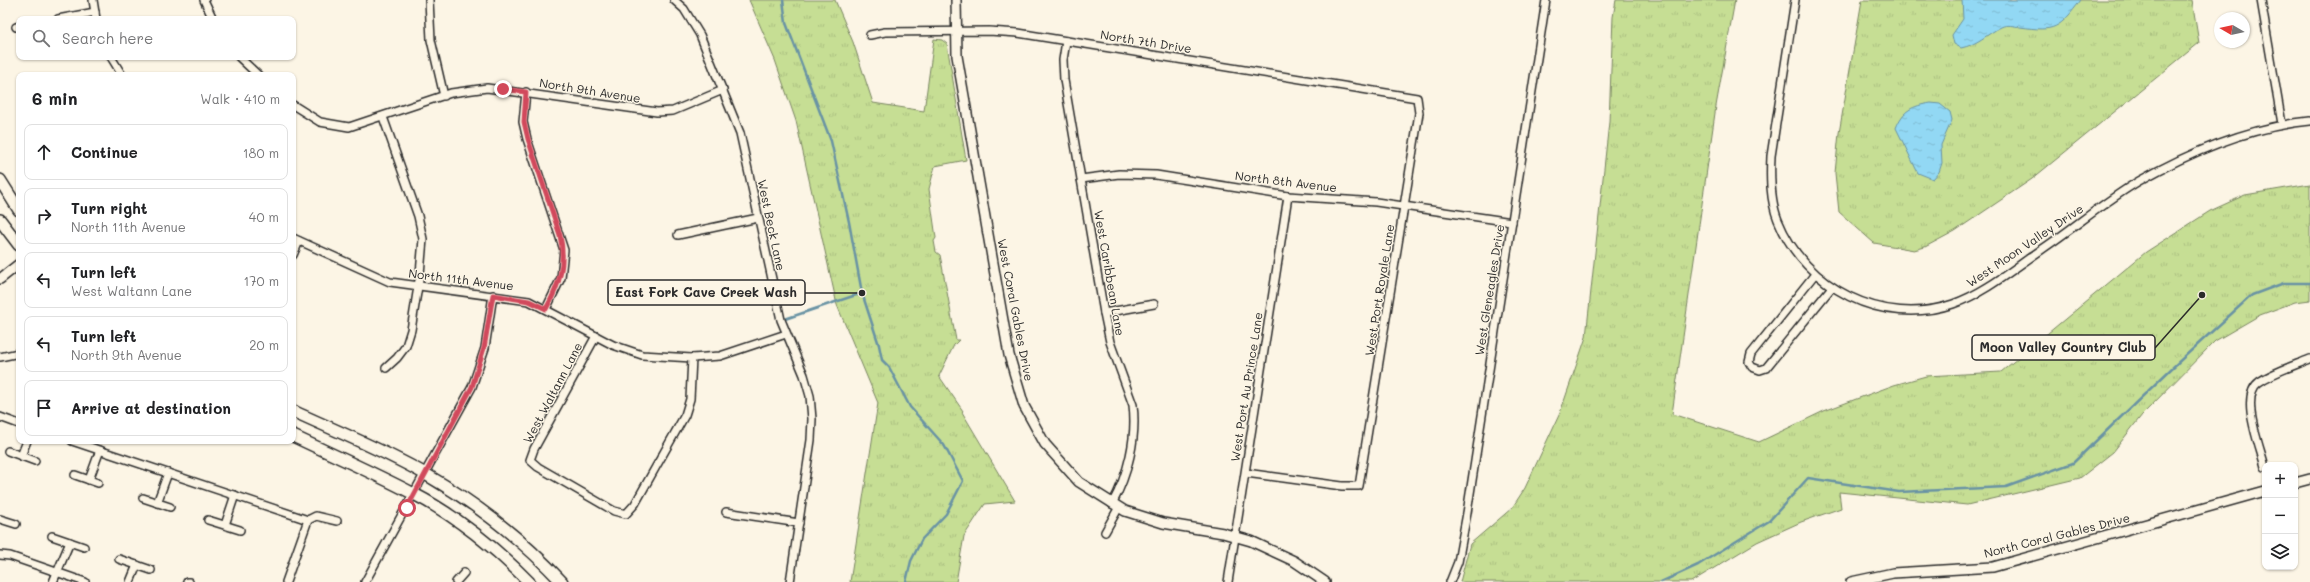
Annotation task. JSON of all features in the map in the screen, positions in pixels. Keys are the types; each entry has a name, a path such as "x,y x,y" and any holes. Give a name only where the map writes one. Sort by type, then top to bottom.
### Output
{"main road":[{"path":"0,180 16,205"},
{"path":"0,220 16,241"},
{"path":"296,412 426,474 493,518 541,560 562,582"},
{"path":"296,437 415,494 473,532 504,558 529,582"}],"street":[{"path":"93,0 96,16"},
{"path":"204,0 212,16"},
{"path":"429,0 431,40 444,96"},
{"name":"West Coral Gables Drive","path":"956,0 957,56 1009,355 1017,388 1034,428 1053,456 1079,482 1133,514 1163,523 1236,536 1273,550 1294,561 1325,582"},
{"name":"West Gleneagles Drive","path":"1450,582 1458,562 1463,542 1546,0"},
{"name":"West Moon Valley Drive","path":"1795,0 1771,156 1770,180 1778,220 1799,256 1815,274 1832,287 1866,304 1887,309 1927,310 1953,304 1990,285 2138,182 2200,150 2282,124 2310,121"},
{"path":"2261,0 2282,124"},
{"name":"West Beck Lane","path":"675,1 692,20 723,90 744,149 776,302 786,334 804,375 810,396 812,419 790,582"},
{"name":"North 7th Drive","path":"870,36 885,32 1003,32 1417,98"},
{"name":"West Caribbean Lane","path":"1066,41 1063,70 1104,313 1110,342 1133,406 1134,416 1127,468 1116,505"},
{"path":"113,60 120,72"},
{"path":"242,60 255,72"},
{"name":"North 9th Avenue","path":"296,107 312,119 339,126 350,127 444,96 487,88 526,92 646,111 666,112 723,90"},
{"path":"526,92 523,110 525,128 564,250 561,278 546,309"},
{"name":"West Port Royale Lane","path":"1246,473 1342,486 1359,486 1419,113 1417,98"},
{"path":"383,117 421,229 423,251 412,325 406,346 398,358 386,368"},
{"name":"North 8th Avenue","path":"1081,179 1119,174 1156,175 1288,196 1376,202 1512,222"},
{"name":"West Port Au Prince Lane","path":"1228,582 1288,196"},
{"path":"678,235 758,218"},
{"name":"North 11th Avenue","path":"296,240 382,279 418,287 493,295 529,301 596,336 633,353 706,358 734,353 786,334"},
{"path":"0,279 16,266"},
{"path":"1815,274 1751,354 1749,362 1755,370 1766,368 1832,287"},
{"path":"365,582 465,403 478,371 490,323 493,295"},
{"path":"1104,313 1154,304"},
{"name":"West Waltann Lane","path":"596,336 534,449 530,460 538,467 608,507 626,514 635,504 684,415 690,399 692,358"},
{"path":"0,357 16,354"},
{"path":"2264,462 2249,404 2252,391 2258,383 2268,377 2310,359"},
{"path":"0,417 16,423"},
{"path":"21,456 26,444"},
{"path":"88,444 98,446 168,473 308,520"},
{"path":"89,480 98,446"},
{"path":"8,451 35,462"},
{"path":"157,503 168,473"},
{"path":"75,475 98,483"},
{"path":"2298,482 2310,478"},
{"name":"North Coral Gables Drive","path":"1851,582 1893,573 1993,566 2262,492"},
{"path":"224,525 235,495"},
{"path":"143,498 170,507"},
{"path":"1105,532 1116,505"},
{"path":"726,512 799,524"},
{"path":"286,582 308,520 316,516 337,521"},
{"path":"208,520 240,530"},
{"path":"1,521 16,524"},
{"path":"52,536 84,547"},
{"path":"53,582 70,542"},
{"path":"0,555 10,556 85,582"},
{"path":"119,559 151,570"},
{"path":"130,582 137,565"},
{"path":"456,582 464,573"}],"green space":[{"path":"749,0 835,0 853,42 873,103 924,111 934,39 942,40 947,44 966,160 935,166 929,189 936,238 934,241 936,252 940,255 956,340 959,340 954,345 939,376 963,411 962,412 1015,501 985,504 964,536 956,582 850,582 878,403 837,305 796,121 775,60"},
{"path":"1616,0 1735,0 1716,106 1672,414 1759,442 1824,411 1894,385 1926,376 2001,372 2146,252 2210,211 2245,195 2310,184 2310,300 2295,302 2260,315 2215,341 2142,415 2113,452 2080,478 1967,505 1839,492 1841,508 1801,522 1757,542 1691,582 1460,582 1470,544 1512,508 1525,488 1560,413 1586,337 1609,122 1613,17"},
{"path":"1862,0 2192,0 2199,43 2032,179 1955,231 1925,247 1914,250 1874,243 1839,212 1835,173 1839,133"}],"water":[{"path":"1962,0 2081,0 2061,23 2055,26 2041,29 2003,26 1977,42 1961,48 1954,44 1952,35 1963,19"},
{"path":"1931,103 1940,104 1950,112 1952,120 1941,145 1942,163 1939,172 1933,179 1918,173 1896,128 1905,113 1913,107"}],"waterway":[{"path":"783,0 786,23 831,141 849,222 862,293 879,345 882,360 889,367 910,407 944,445 963,481 946,514 922,539 911,561 906,582"},
{"path":"1661,582 1698,565 1769,521 1808,478 1899,492 2006,487 2073,463 2172,368 2252,295 2284,283 2310,283"},
{"path":"782,320 862,293"}],"place":[{"name":"East Fork Cave Creek Wash","path":"862,293"},
{"name":"Moon Valley Country Club","path":"2202,295"}],"route":[{"path":"407,508 465,403 472,387 478,371 490,323 493,295 529,301 546,309 561,278 564,250 528,139 523,110 526,92 503,89"}]}
